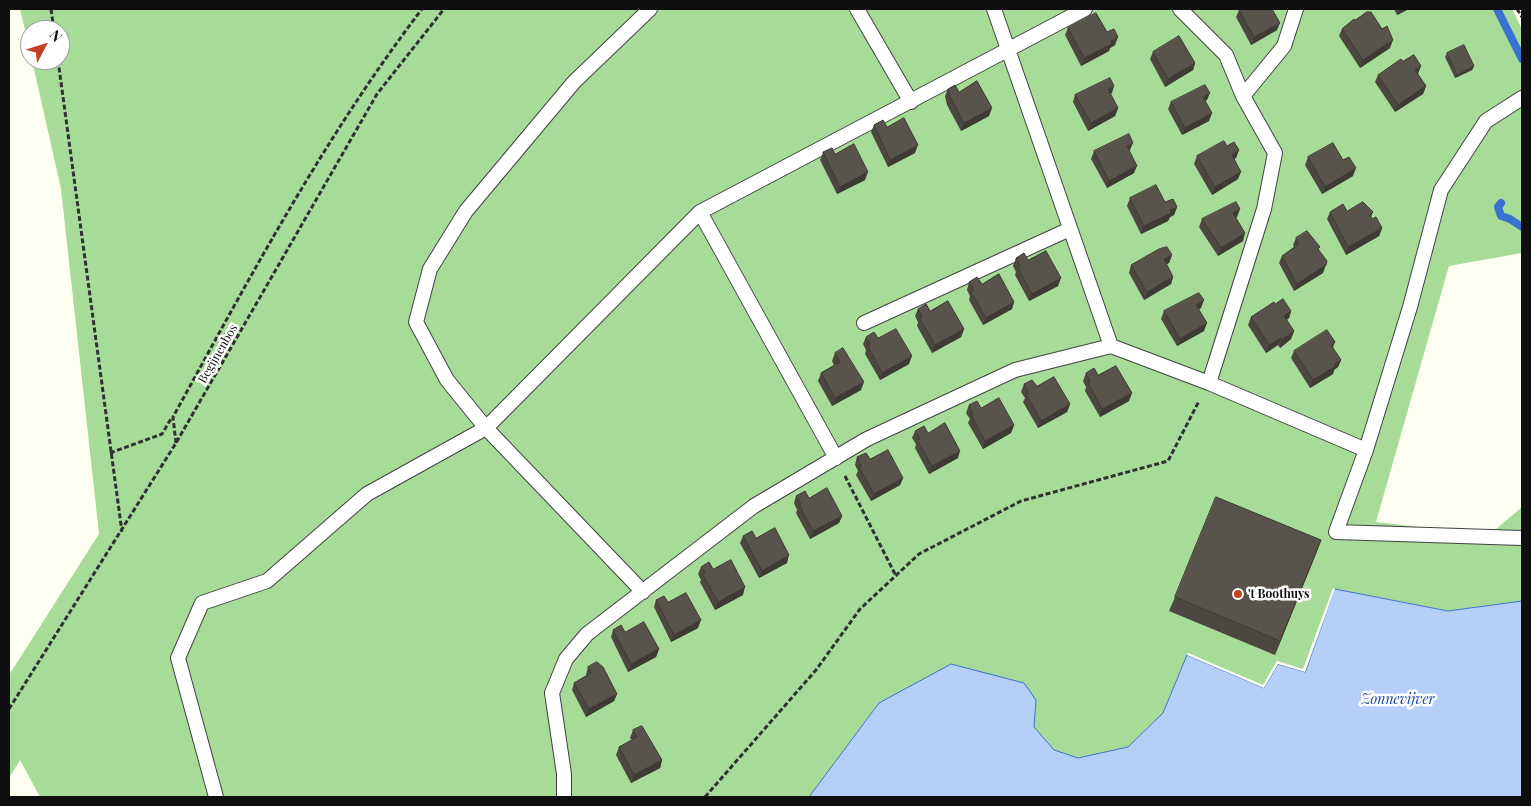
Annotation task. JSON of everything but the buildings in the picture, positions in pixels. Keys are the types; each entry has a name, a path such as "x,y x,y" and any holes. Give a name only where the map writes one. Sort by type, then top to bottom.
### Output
{"lane":[{"path":"643,592 486,428 447,380 416,322 430,269 466,211 568,90 650,9"},
{"path":"857,9 911,102"},
{"path":"994,9 1007,52 1111,346"},
{"path":"216,797 178,658 202,603 267,581 367,494 486,428 700,212 1007,52 1085,9"},
{"path":"1180,9 1226,55 1243,96 1275,153 1264,209 1209,383"},
{"path":"1243,96 1284,46 1296,9"},
{"path":"1522,98 1486,121 1442,190 1410,307 1366,450 1336,532 1522,538"},
{"path":"700,212 836,458"},
{"path":"864,323 1070,229"},
{"path":"564,797 564,774 552,693 566,659 586,634 754,506 867,439 1015,370 1111,346 1209,383 1366,450"}],"path":[{"path":"110,453 162,434 283,217 383,60 422,9"},
{"name":"Begijnenbos","path":"9,709 122,532 176,443 377,94 444,9"},
{"path":"1517,9 1522,17"},
{"path":"59,70 122,532"},
{"path":"705,797 816,670 860,609 919,554 1021,501 1168,461 1209,383"},
{"path":"173,417 176,443"},
{"path":"836,458 896,576"}],"green space":[{"path":"20,9 1512,9 1522,29 1522,253 1449,266 1376,522 1489,535 1522,507 1522,601 1449,611 1336,589 1305,672 1264,688 1187,655 1163,713 1128,747 1078,758 1054,750 1034,727 1036,700 879,703 809,797 40,797 20,760 9,778 9,675 99,534 61,189 34,70 70,70 70,20 23,20"}],"water":[{"name":"Zonnevijver","path":"1335,589 1448,611 1522,601 1522,797 809,797 879,703 951,664 1024,683 1036,700 1034,727 1054,750 1078,758 1128,747 1163,713 1187,655 1264,688 1278,664 1305,672"}],"pier":[{"path":"1333,588 1335,589 1305,672 1278,664 1264,688 1187,655 1188,653 1263,685 1277,661 1303,669"}],"waterway":[{"path":"1497,9 1522,59"},
{"path":"1501,203 1498,207 1501,216 1510,219 1522,227"}],"place":[{"name":"'t Boothuys","path":"1238,594"}]}
